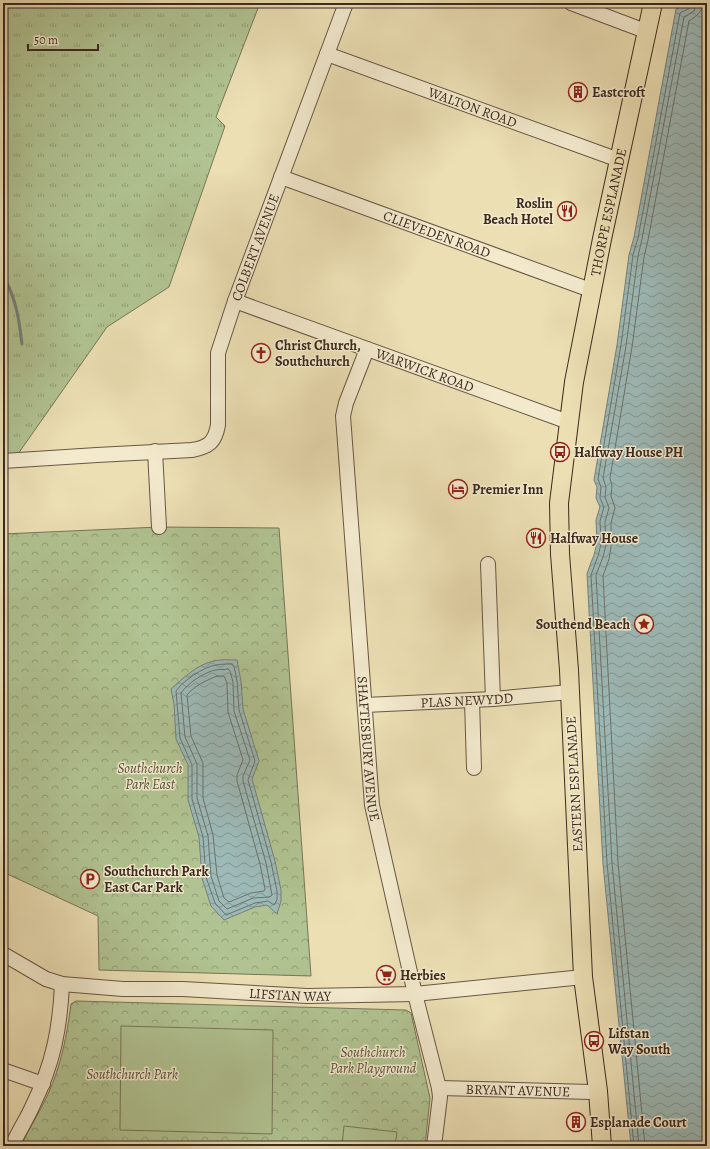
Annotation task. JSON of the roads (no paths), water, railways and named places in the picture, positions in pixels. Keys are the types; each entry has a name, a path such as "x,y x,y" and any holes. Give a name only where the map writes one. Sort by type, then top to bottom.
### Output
{"main road":[{"name":"THORPE ESPLANADE","path":"569,422 574,382 592,289 652,3"},
{"name":"EASTERN ESPLANADE","path":"569,422 559,503 559,527 570,692 584,977 598,1091 602,1146"}],"street":[{"name":"COLBERT AVENUE","path":"3,461 201,448 211,443 216,434 218,425 218,353 235,301 346,3"},
{"path":"571,3 640,29 647,30"},
{"name":"WALTON ROAD","path":"327,54 619,160"},
{"name":"CLIEVEDEN ROAD","path":"281,178 585,288 592,289"},
{"name":"WARWICK ROAD","path":"235,301 569,422"},
{"name":"SHAFTESBURY AVENUE","path":"367,349 346,403 343,416 373,812 415,994 439,1088 440,1097 434,1146"},
{"path":"155,451 159,527"},
{"path":"488,564 493,699"},
{"name":"PLAS NEWYDD","path":"365,705 493,699 570,692"},
{"path":"472,700 473,768"},
{"name":"LIFSTAN WAY","path":"3,954 46,979 62,984 123,989 183,989 307,996 415,994 584,977"},
{"path":"12,1146 43,1084 50,1066 58,1036 62,984"},
{"path":"3,1070 43,1084"},
{"name":"BRYANT AVENUE","path":"439,1088 598,1091"}],"water":[{"name":"Southend Beach","path":"691,3 707,3 707,1146 631,1146 603,864 587,574 597,543 596,520 600,507 596,498 597,487 594,480 617,345 629,255 634,237 676,9"},
{"path":"217,660 237,660 241,681 243,709 259,761 252,779 275,861 281,890 281,901 277,914 267,905 255,907 224,920 211,906 202,878 199,837 188,800 188,765 176,739 174,704 171,689 202,665"}],"waterway":[{"path":"6,281 19,319 22,344"}],"place":[{"name":"Eastcroft","path":"578,92"},
{"name":"Roslin Beach Hotel","path":"567,211"},
{"name":"Christ Church, Southchurch","path":"261,353"},
{"name":"Halfway House PH","path":"560,452"},
{"name":"Premier Inn","path":"458,489"},
{"name":"Halfway House","path":"536,538"},
{"name":"Southend Beach","path":"644,624"},
{"name":"Southchurch Park East Car Park","path":"90,879"},
{"name":"Herbies","path":"386,975"},
{"name":"Lifstan Way South","path":"594,1041"},
{"name":"Esplanade Court","path":"576,1122"}],"park label":[{"name":"Southchurch Park East","path":"150,776"},
{"name":"Southchurch Park Playground","path":"373,1060"},
{"name":"Southchurch Park","path":"132,1074"}]}
